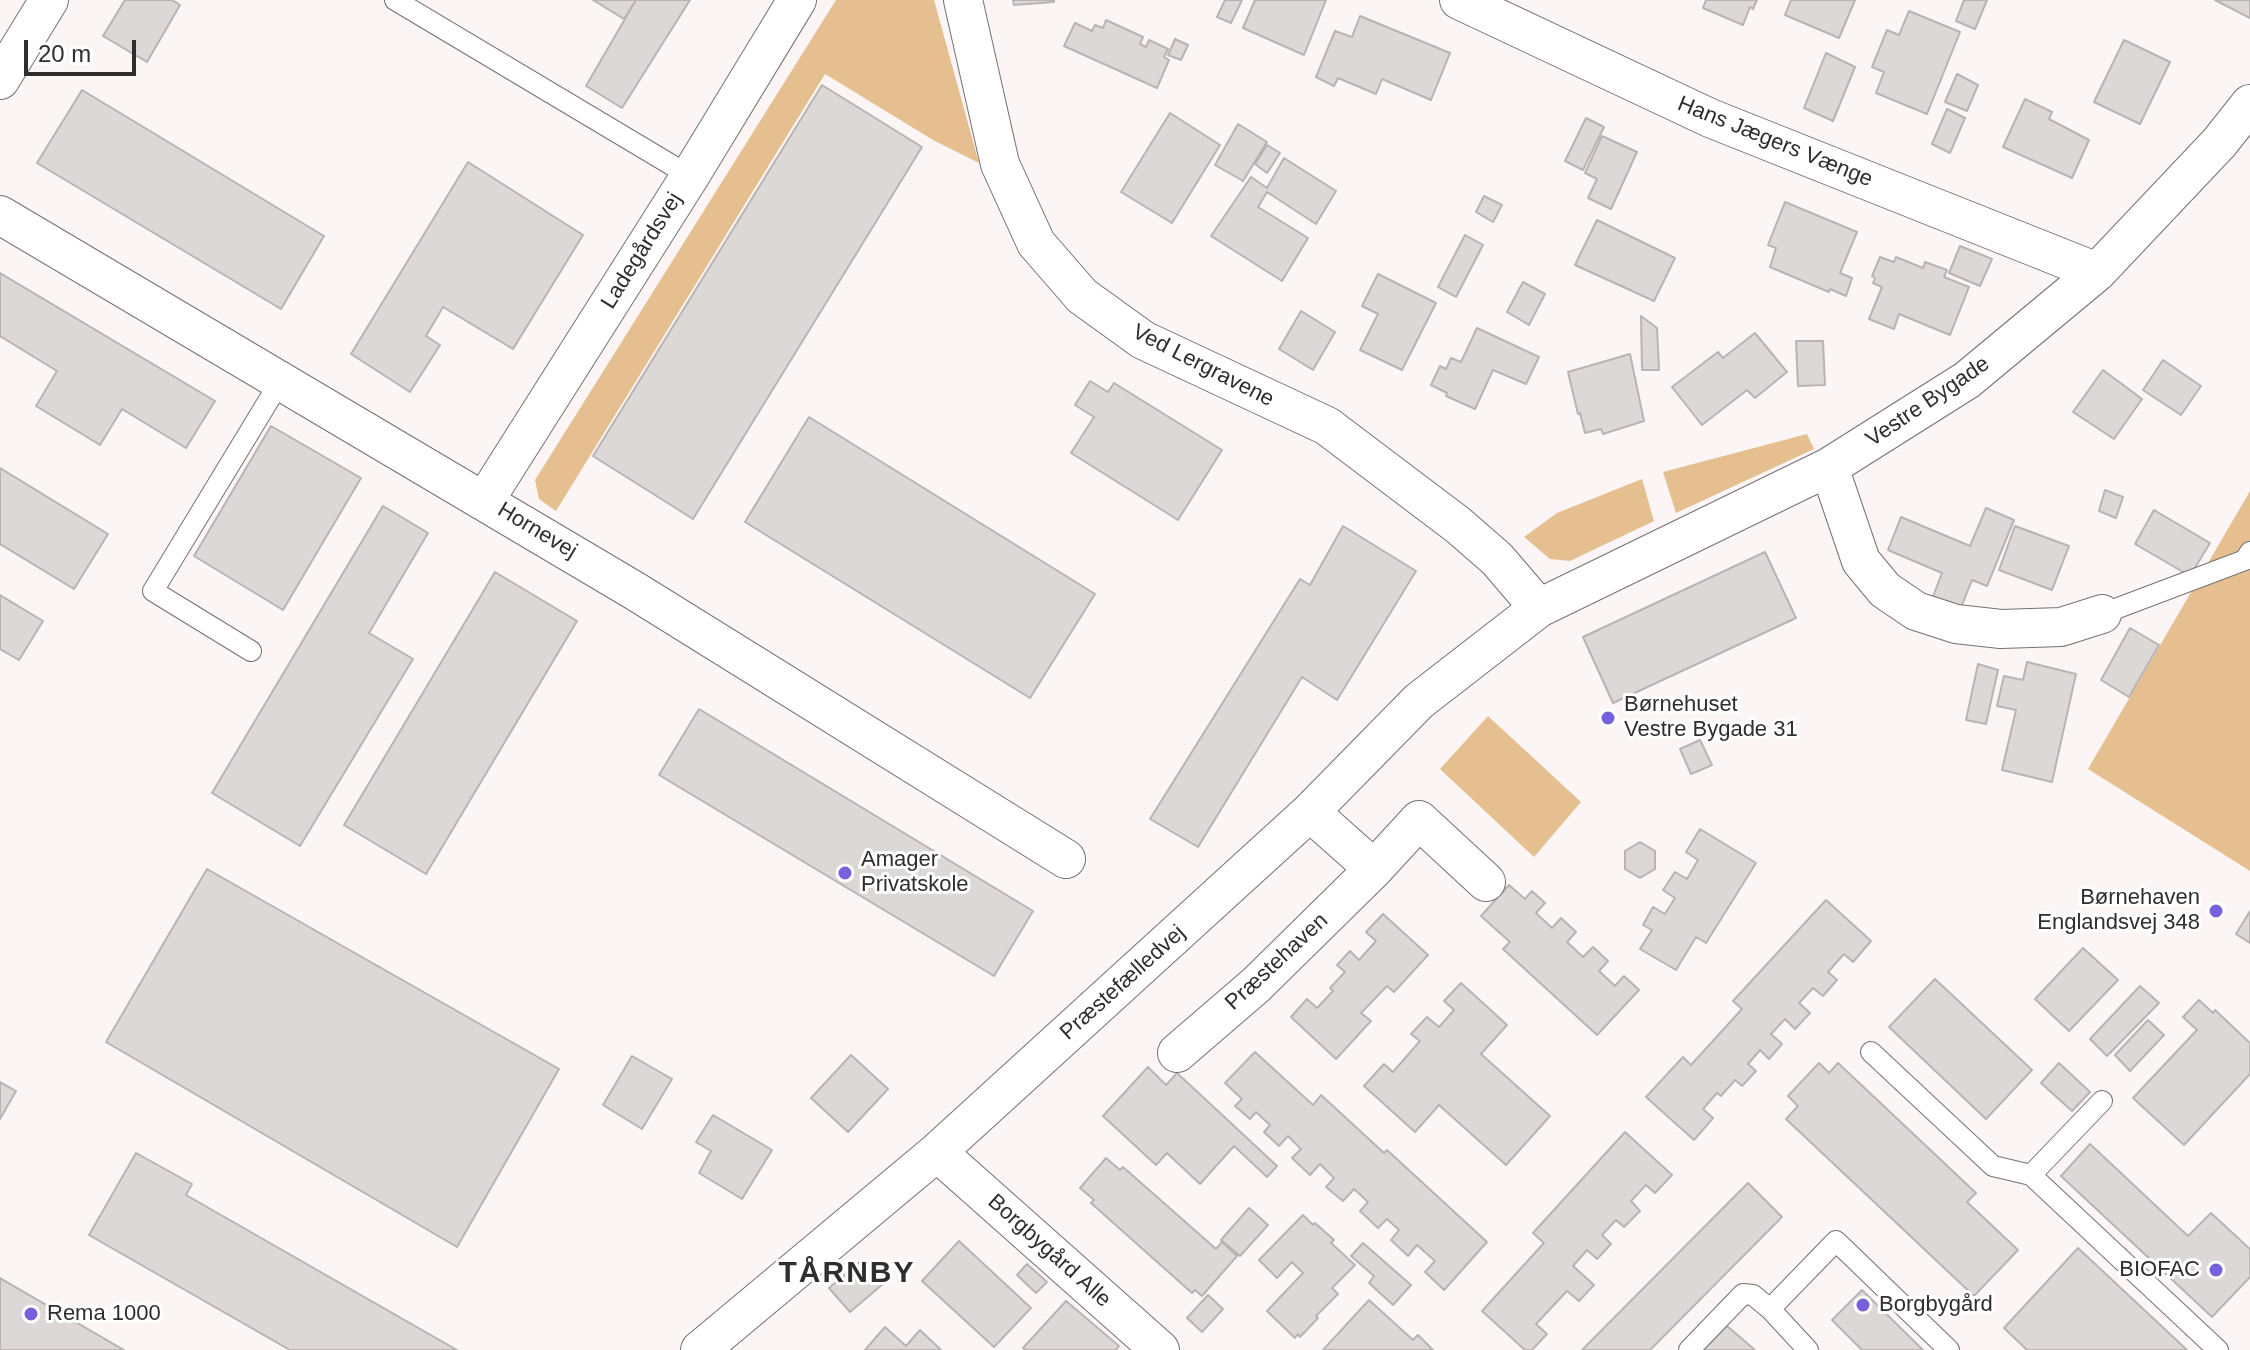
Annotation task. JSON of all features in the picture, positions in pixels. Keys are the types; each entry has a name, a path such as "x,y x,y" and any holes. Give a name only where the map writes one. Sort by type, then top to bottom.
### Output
{"street":[{"path":"0,80 49,0"},
{"name":"Ladegårdsvej","path":"485,500 797,0"},
{"name":"Ved Lergravene","path":"963,0 1000,164 1036,243 1082,296 1143,340 1327,426 1488,550 1539,608"},
{"name":"Hans Jægers Vænge","path":"1459,0 1710,118 2097,272"},
{"name":"Vestre Bygade","path":"1539,608 1829,467 1967,380 2097,272 2219,143 2250,104"},
{"name":"Hornevej","path":"0,215 485,500 1066,859"},
{"path":"1829,467 1861,561 1885,590 1916,611 1956,624 2001,629 2061,627 2102,614"},
{"name":"Præstefælledvej","path":"700,1350 937,1152 1310,812 1419,701 1539,608"},
{"path":"1310,812 1374,869"},
{"name":"Præstehaven","path":"1177,1053 1256,985 1374,869 1419,820 1486,882"},
{"name":"Borgbygård Alle","path":"937,1152 1160,1350"}],"lane":[{"path":"395,0 690,176"},
{"path":"251,651 153,591 281,380"},
{"path":"2102,614 2245,560 2250,552"},
{"path":"1871,1052 1993,1166 2031,1175 2218,1350"},
{"path":"2031,1175 2102,1101"},
{"path":"1770,1309 1836,1241 1949,1350"},
{"path":"1689,1350 1743,1294 1753,1295 1770,1309 1808,1350"}],"shaded area":[{"path":"836,0 934,0 979,163 933,140 825,74 556,511 539,499 535,480"},
{"path":"1807,434 1814,449 1676,513 1663,472"},
{"path":"1642,479 1654,521 1570,561 1550,559 1524,537 1557,513"},
{"path":"2250,491 2250,871 2088,769"},
{"path":"1488,716 1581,802 1534,857 1440,769"}],"building":[{"path":"125,0 172,0 180,5 147,62 103,36"},
{"path":"593,0 636,0 624,19"},
{"path":"636,0 690,0 622,108 586,86"},
{"path":"1013,0 1054,0 1054,2 1014,5"},
{"path":"1225,0 1242,0 1231,23 1217,17"},
{"path":"1255,0 1326,0 1304,55 1243,28"},
{"path":"1706,0 1757,0 1753,9 1750,7 1743,25 1703,8"},
{"path":"1791,0 1855,0 1839,38 1785,15"},
{"path":"1964,0 1987,0 1975,29 1956,21"},
{"path":"2215,0 2250,0 2250,18"},
{"path":"1909,11 1960,32 1927,114 1876,93 1884,72 1872,67 1887,30 1899,35"},
{"path":"1360,16 1450,53 1431,100 1382,79 1376,94 1338,78 1334,86 1316,77 1335,31 1352,37"},
{"path":"1106,20 1143,37 1140,44 1146,47 1149,40 1168,49 1164,57 1169,60 1157,88 1064,46 1075,23 1092,31 1095,25 1103,28"},
{"path":"1175,39 1188,45 1181,60 1168,55"},
{"path":"2124,40 2170,62 2140,124 2094,102"},
{"path":"1826,53 1855,67 1833,121 1804,108"},
{"path":"1957,74 1978,85 1967,111 1945,102"},
{"path":"822,85 922,147 693,519 593,456"},
{"path":"82,90 324,236 281,309 37,163"},
{"path":"2025,99 2052,112 2049,119 2089,140 2072,178 2003,147"},
{"path":"1947,109 1965,118 1950,153 1932,144"},
{"path":"1170,113 1220,145 1172,223 1121,192"},
{"path":"1586,118 1604,127 1583,170 1565,161"},
{"path":"1238,124 1267,142 1243,181 1215,165"},
{"path":"1602,136 1637,152 1611,209 1588,198 1597,179 1585,173"},
{"path":"1267,145 1280,153 1267,173 1255,164"},
{"path":"1284,158 1336,191 1316,224 1267,192 1258,207 1308,238 1282,281 1211,236 1251,177 1267,188"},
{"path":"468,162 583,235 513,349 443,307 426,336 440,345 410,392 351,354"},
{"path":"1484,196 1502,205 1493,222 1476,212"},
{"path":"1785,202 1857,232 1840,273 1852,278 1846,296 1770,267 1776,248 1768,245"},
{"path":"1597,220 1675,258 1654,301 1575,265"},
{"path":"1465,235 1483,245 1456,297 1438,287"},
{"path":"1960,246 1992,259 1980,286 1949,273"},
{"path":"1880,257 1894,262 1896,257 1923,268 1925,262 1947,270 1944,277 1969,287 1950,335 1899,314 1894,329 1869,319 1882,287 1873,283 1875,278 1872,276"},
{"path":"0,273 215,401 186,448 122,409 100,445 36,406 57,371 0,336"},
{"path":"1378,274 1436,303 1402,370 1360,350 1378,314 1362,306"},
{"path":"1523,282 1545,294 1529,325 1507,312"},
{"path":"1301,311 1335,332 1313,370 1279,349"},
{"path":"1641,316 1657,328 1659,370 1642,370"},
{"path":"1477,328 1539,357 1526,384 1493,370 1475,409 1446,396 1447,393 1431,385 1440,366 1446,369 1451,358 1461,362"},
{"path":"1755,333 1787,372 1755,398 1747,390 1702,425 1672,387 1718,352 1723,358"},
{"path":"1796,341 1823,341 1825,385 1798,386"},
{"path":"1630,354 1644,421 1603,434 1601,429 1585,433 1568,372"},
{"path":"2163,360 2201,386 2181,415 2143,390"},
{"path":"2103,370 2142,399 2114,439 2073,412"},
{"path":"1090,381 1108,392 1114,383 1222,450 1178,520 1071,453 1094,417 1075,405"},
{"path":"809,417 1095,594 1030,698 745,522"},
{"path":"271,426 361,478 283,610 194,556"},
{"path":"0,468 108,534 74,589 0,544"},
{"path":"2105,490 2123,497 2116,518 2099,511"},
{"path":"383,506 428,533 369,633 413,659 300,846 212,793"},
{"path":"1986,508 2014,520 1987,586 1972,580 1960,610 1932,599 1942,573 1888,550 1901,517 1970,546"},
{"path":"2154,510 2210,543 2190,576 2135,544"},
{"path":"1343,526 1416,571 1337,700 1302,677 1198,847 1150,819 1300,579 1310,585"},
{"path":"2015,526 2069,546 2052,590 1999,570"},
{"path":"1765,552 1796,618 1613,703 1583,637"},
{"path":"495,572 577,621 426,874 344,825"},
{"path":"0,595 43,621 19,660 0,649"},
{"path":"2130,628 2159,645 2129,697 2101,680"},
{"path":"2027,662 2076,674 2052,782 2002,770 2016,710 1997,706 2004,676 2023,680"},
{"path":"1978,664 1998,670 1986,724 1966,720"},
{"path":"699,709 1033,911 994,976 659,775"},
{"path":"1700,740 1712,765 1691,774 1680,749"},
{"path":"1700,829 1756,863 1706,943 1696,937 1676,970 1640,949 1652,930 1643,925 1653,907 1665,914 1675,898 1663,890 1675,872 1687,879 1698,860 1686,852"},
{"path":"1640,842 1655,851 1655,869 1640,878 1625,869 1625,851"},
{"path":"207,869 559,1069 457,1247 106,1042"},
{"path":"1509,885 1525,899 1532,891 1545,903 1536,913 1552,928 1561,918 1576,932 1567,942 1583,957 1593,947 1608,961 1599,971 1615,986 1624,976 1639,990 1597,1035 1503,949 1510,942 1481,916"},
{"path":"1826,900 1871,941 1853,962 1844,954 1828,972 1837,980 1823,996 1813,988 1799,1003 1810,1013 1795,1029 1785,1019 1771,1034 1782,1044 1769,1059 1760,1050 1748,1064 1756,1071 1742,1086 1735,1080 1721,1096 1717,1093 1703,1109 1713,1118 1694,1140 1646,1097 1683,1057 1691,1065 1742,1009 1733,1001"},
{"path":"2250,911 2250,943 2236,934"},
{"path":"1383,914 1428,955 1394,992 1387,986 1361,1013 1371,1021 1336,1059 1291,1017 1307,999 1317,1008 1333,991 1330,988 1345,972 1337,965 1350,951 1359,960 1376,941 1366,932"},
{"path":"2083,948 2118,980 2069,1031 2035,999"},
{"path":"1935,979 2032,1070 1986,1119 1889,1027"},
{"path":"1461,983 1507,1025 1481,1054 1550,1116 1506,1165 1439,1105 1415,1132 1364,1086 1384,1064 1393,1072 1420,1041 1411,1034 1427,1017 1439,1027 1454,1010 1444,1001"},
{"path":"2140,986 2159,1003 2107,1056 2090,1039"},
{"path":"2199,1000 2213,1013 2215,1010 2250,1043 2250,1074 2184,1145 2133,1098 2197,1030 2183,1017"},
{"path":"2148,1020 2164,1035 2130,1071 2115,1055"},
{"path":"1255,1052 1313,1105 1321,1095 1384,1153 1387,1150 1487,1242 1444,1290 1425,1272 1435,1261 1417,1245 1408,1256 1391,1240 1399,1230 1387,1219 1378,1228 1360,1211 1368,1202 1354,1189 1343,1201 1326,1187 1334,1178 1320,1164 1310,1175 1292,1158 1301,1149 1288,1136 1279,1146 1264,1132 1270,1125 1256,1112 1250,1119 1235,1106 1242,1099 1225,1083"},
{"path":"851,1055 888,1089 848,1132 811,1098"},
{"path":"632,1056 672,1079 642,1129 603,1105"},
{"path":"1819,1063 1829,1073 1838,1063 1976,1193 1967,1202 2018,1250 1974,1296 1786,1119 1798,1106 1788,1096"},
{"path":"2059,1063 2090,1092 2072,1111 2041,1083"},
{"path":"1148,1067 1166,1085 1177,1073 1277,1166 1267,1177 1234,1146 1200,1184 1167,1153 1156,1165 1103,1116"},
{"path":"0,1082 16,1091 0,1119"},
{"path":"713,1115 772,1150 742,1199 699,1173 711,1151 696,1142"},
{"path":"1625,1132 1672,1175 1655,1193 1646,1185 1631,1201 1640,1211 1624,1227 1616,1220 1602,1235 1611,1244 1597,1259 1587,1250 1573,1266 1594,1285 1579,1301 1567,1291 1536,1324 1547,1334 1532,1350 1525,1350 1482,1311 1544,1243 1533,1233"},
{"path":"2090,1144 2188,1236 2211,1213 2250,1249 2250,1277 2212,1317 2061,1176"},
{"path":"136,1153 192,1184 186,1195 457,1350 290,1350 89,1235"},
{"path":"1106,1158 1120,1170 1123,1167 1216,1249 1222,1242 1237,1256 1202,1296 1195,1290 1192,1293 1091,1203 1094,1200 1080,1188"},
{"path":"1748,1183 1782,1217 1650,1350 1582,1350"},
{"path":"1249,1208 1268,1225 1240,1256 1221,1240"},
{"path":"1303,1215 1334,1240 1331,1243 1355,1265 1332,1288 1338,1294 1300,1337 1298,1334 1295,1338 1267,1311 1303,1273 1292,1262 1277,1278 1259,1260"},
{"path":"959,1241 1031,1308 994,1347 922,1281"},
{"path":"1363,1243 1411,1285 1393,1305 1369,1283 1374,1276 1351,1256"},
{"path":"2078,1248 2187,1350 2027,1350 2004,1328"},
{"path":"862,1260 883,1284 850,1312 829,1288"},
{"path":"1027,1264 1047,1282 1036,1293 1017,1275"},
{"name":"Rema 1000","path":"0,1278 124,1350 0,1350"},
{"name":"Borgbygård","path":"1862,1290 1923,1350 1862,1350 1832,1320"},
{"path":"1208,1295 1223,1309 1202,1332 1187,1318"},
{"path":"1369,1300 1413,1340 1418,1335 1433,1350 1323,1350"},
{"path":"1066,1301 1119,1346 1116,1350 1023,1348"},
{"path":"1727,1326 1755,1350 1703,1350"},
{"path":"885,1327 906,1346 920,1330 941,1350 865,1350"}],"place":[{"name":"Børnehuset Vestre Bygade 31","path":"1608,718"},
{"name":"Amager Privatskole","path":"845,873"},
{"name":"Børnehaven Englandsvej 348","path":"2216,911"},
{"name":"BIOFAC","path":"2216,1270"},
{"name":"Borgbygård","path":"1863,1305"},
{"name":"Rema 1000","path":"31,1314"}],"district":[{"name":"TÅRNBY","path":"847,1274"}]}
